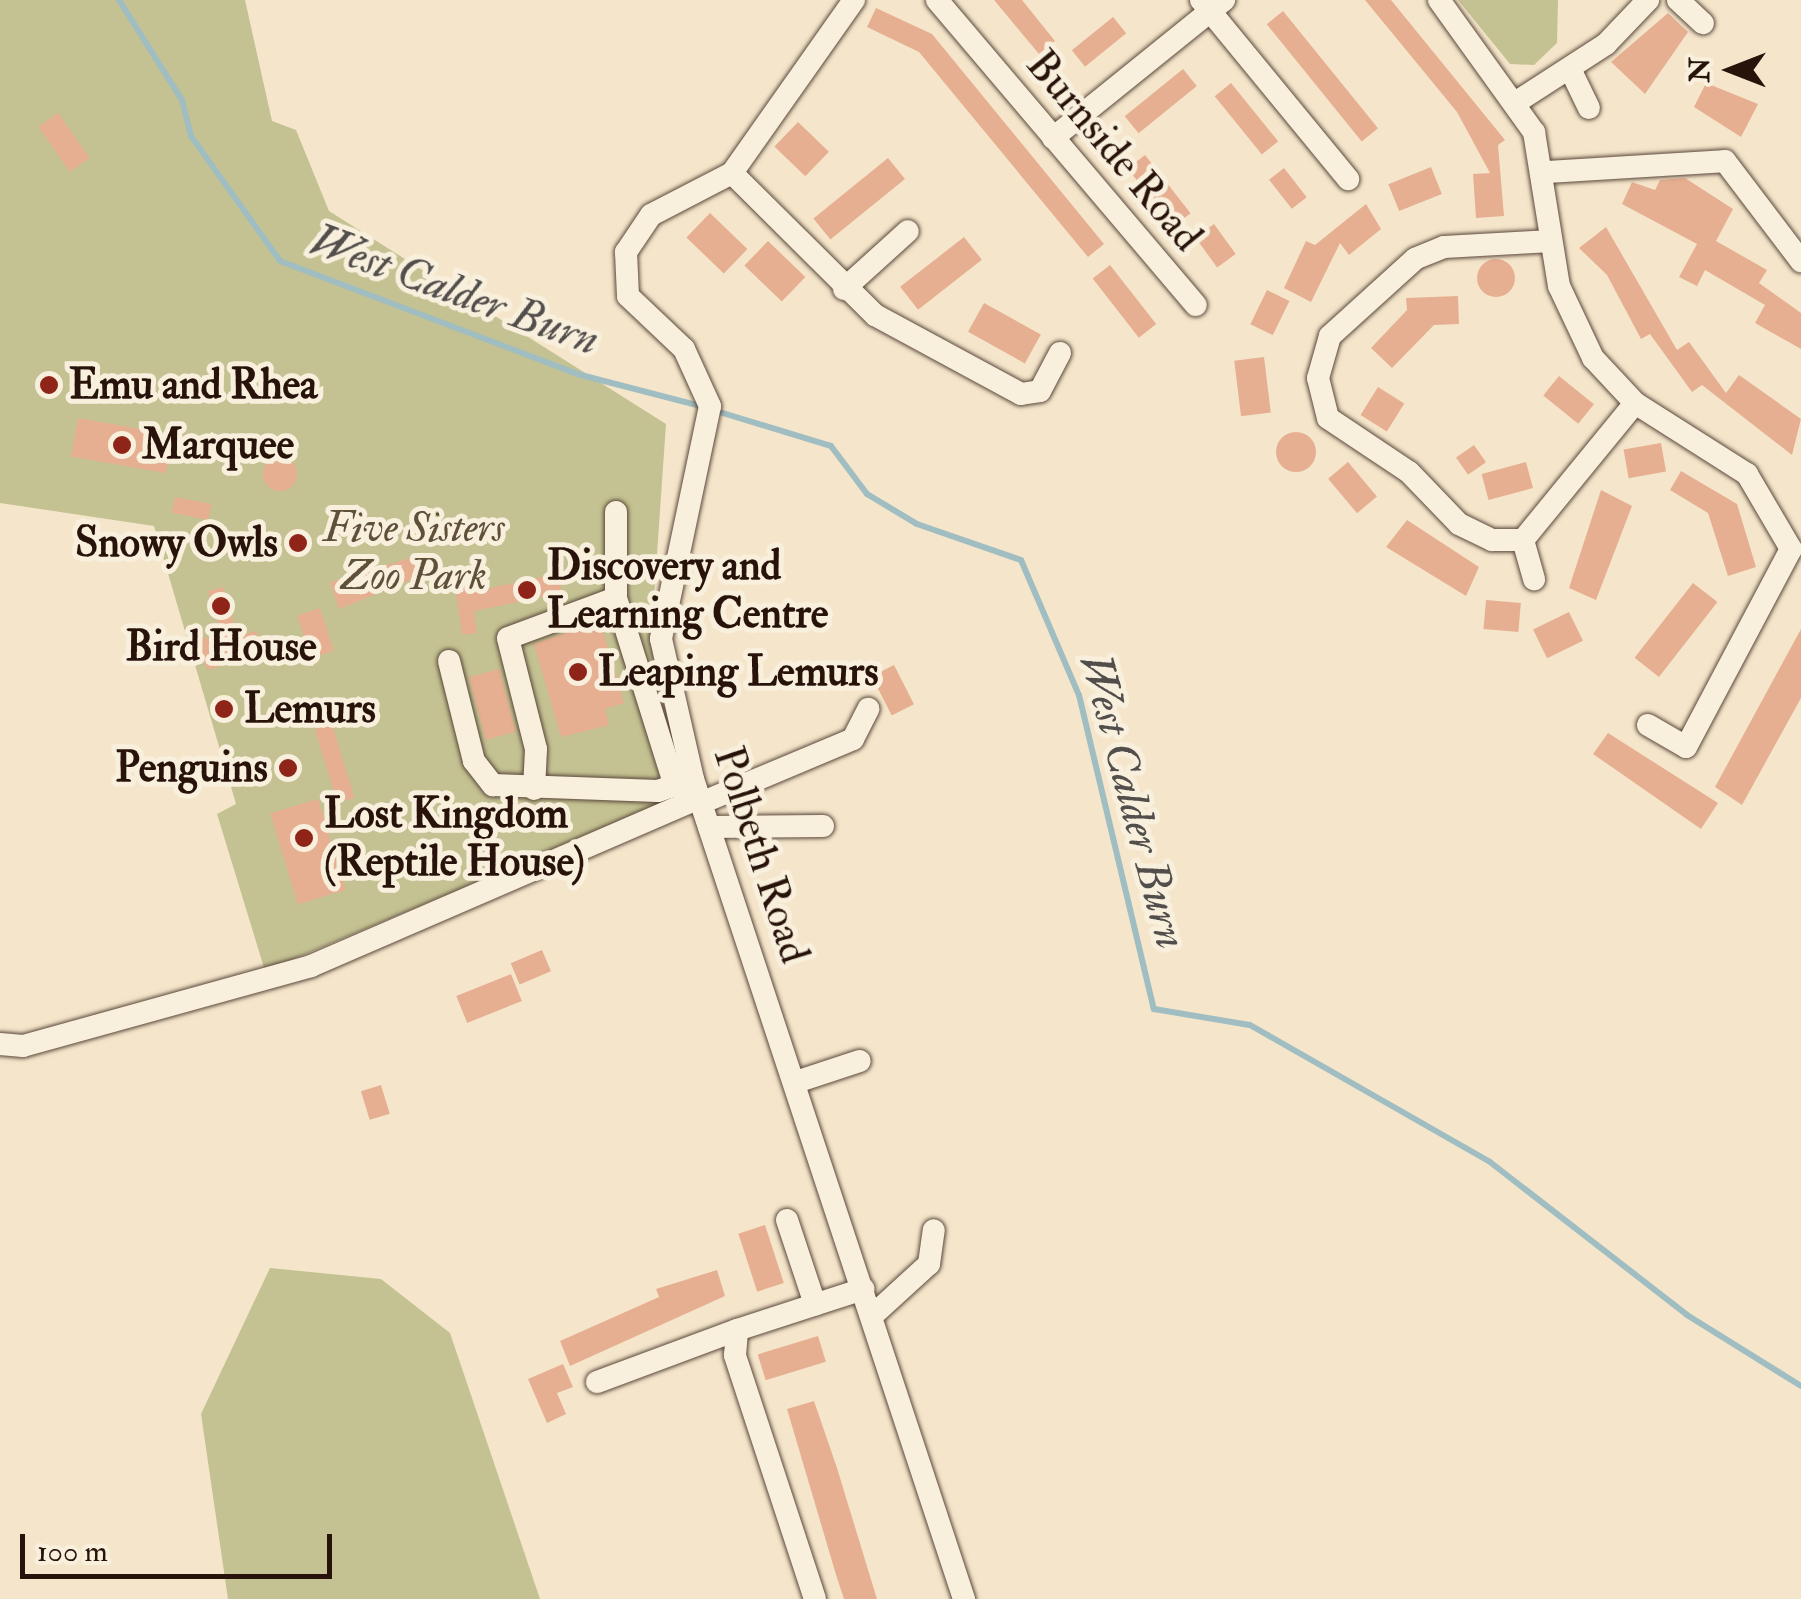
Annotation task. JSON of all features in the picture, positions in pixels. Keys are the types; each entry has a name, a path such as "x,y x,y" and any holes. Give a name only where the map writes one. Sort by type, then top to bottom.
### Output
{"street":[{"name":"Polbeth Road","path":"854,0 732,173 651,215 626,252 628,296 684,349 710,406 662,640 692,791 709,827 796,1082 964,1599"},
{"name":"Burnside Road","path":"937,0 1196,304"},
{"path":"1439,0 1518,101 1546,172 1559,286 1593,358 1634,403 1747,474 1780,523 1796,557 1763,607 1686,746 1648,725"},
{"path":"1518,101 1594,54 1648,0"},
{"path":"1678,0 1703,23"},
{"path":"1053,138 1212,4 1348,179"},
{"path":"1571,71 1589,108"},
{"path":"1546,172 1725,161 1800,257"},
{"path":"732,173 844,290 1021,394 1040,391 1060,353"},
{"path":"844,290 908,231"},
{"path":"1522,540 1492,540 1459,524 1409,472 1328,418 1318,378 1330,336 1415,259 1444,247 1551,241"},
{"path":"1522,540 1634,403"},
{"path":"616,512 616,598 692,791"},
{"path":"1522,540 1534,579"},
{"path":"534,789 536,749 508,638 616,598"},
{"path":"448,661 482,774 492,785 692,791"},
{"path":"0,1044 23,1046 311,966 692,791 852,739 868,709"},
{"path":"709,827 824,826"},
{"path":"796,1082 860,1061"},
{"path":"788,1220 815,1304"},
{"path":"872,1316 929,1264 934,1230"},
{"path":"597,1382 863,1289"},
{"path":"737,1330 735,1354 815,1599"}],"green space":[{"name":"Five Sisters Zoo Park","path":"0,0 245,0 272,121 296,130 329,211 666,424 651,641 672,800 265,971 217,814 236,804 154,526 0,503"},
{"path":"1458,0 1558,0 1557,43 1534,65 1510,64"},
{"path":"270,1268 381,1279 450,1333 540,1599 228,1599 201,1414"}],"building":[{"path":"994,0 1022,0 1055,41 1039,54"},
{"path":"1365,0 1391,0 1505,140 1498,145 1504,216 1476,218 1473,174 1490,173 1457,112"},
{"path":"876,8 932,34 1104,244 1088,257 919,52 867,27"},
{"path":"1283,11 1378,128 1362,142 1267,24"},
{"path":"1668,13 1688,32 1645,94 1611,62"},
{"path":"1113,17 1126,33 1085,67 1072,50"},
{"path":"1183,69 1197,86 1139,133 1125,116"},
{"path":"1231,83 1278,141 1262,155 1215,96"},
{"path":"1706,83 1758,104 1741,137 1694,107"},
{"path":"58,113 90,158 70,172 38,127"},
{"path":"798,122 829,152 805,176 774,146"},
{"path":"1145,155 1191,213 1173,227 1128,169"},
{"path":"888,158 905,179 830,239 813,218"},
{"path":"1431,167 1442,194 1399,211 1388,184"},
{"path":"1284,168 1307,197 1292,209 1269,180"},
{"path":"1685,178 1733,209 1716,241 1767,270 1759,283 1801,313 1801,349 1755,323 1765,305 1705,270 1697,286 1679,277 1697,244 1622,204 1632,182 1655,190 1660,180"},
{"path":"1366,204 1381,229 1349,255 1340,243 1311,302 1284,288 1306,241 1315,245"},
{"path":"710,213 747,249 724,274 686,237"},
{"path":"1214,224 1236,254 1217,267 1195,238"},
{"path":"1606,227 1677,350 1689,342 1726,393 1739,375 1801,419 1792,455 1702,385 1692,392 1650,334 1641,339 1607,275 1579,248"},
{"path":"964,237 982,260 918,310 900,287"},
{"path":"768,241 805,277 782,302 744,265"},
{"path":"1496,259 1510,264 1515,278 1510,292 1496,297 1482,292 1477,278 1482,264"},
{"path":"1110,265 1156,324 1139,338 1093,279"},
{"path":"1267,290 1289,301 1273,335 1250,324"},
{"path":"1458,296 1459,324 1434,325 1392,368 1371,348 1407,310 1406,298"},
{"path":"984,303 1041,335 1025,363 968,332"},
{"path":"1264,357 1271,413 1241,416 1234,361"},
{"path":"1559,376 1594,404 1578,424 1543,395"},
{"path":"1378,387 1404,403 1387,431 1361,415"},
{"name":"Marquee","path":"78,418 173,435 166,473 71,456"},
{"path":"1296,432 1310,438 1316,452 1310,466 1296,472 1282,466 1276,452 1282,438"},
{"path":"1661,443 1666,472 1629,478 1624,450"},
{"path":"1474,445 1486,462 1468,475 1456,458"},
{"path":"280,457 292,462 297,474 292,486 280,491 268,486 263,474 268,462"},
{"path":"1348,462 1377,496 1357,513 1328,479"},
{"path":"1526,462 1533,488 1489,500 1482,474"},
{"path":"1681,471 1737,504 1756,567 1728,576 1708,513 1670,490"},
{"path":"1601,490 1632,506 1596,600 1569,588"},
{"path":"175,497 211,504 208,520 172,513"},
{"path":"1407,520 1479,567 1466,596 1386,547"},
{"path":"420,555 426,574 339,609 330,582"},
{"path":"469,571 472,592 564,572 560,593 474,611 477,633 462,635 453,573"},
{"path":"1693,583 1717,602 1659,677 1635,658"},
{"path":"223,587 238,636 256,631 263,654 207,670 198,640 221,633 208,591"},
{"path":"1486,600 1521,603 1518,632 1483,629"},
{"path":"320,608 334,651 311,658 297,615"},
{"path":"1569,612 1583,641 1547,658 1533,630"},
{"name":"Leaping Lemurs","path":"600,621 624,703 605,709 609,725 561,737 534,644"},
{"path":"1801,629 1801,698 1742,805 1715,787"},
{"path":"894,665 914,704 892,716 872,676"},
{"path":"499,669 516,732 486,740 469,677"},
{"path":"332,724 355,798 337,803 315,729"},
{"path":"1608,733 1718,803 1701,829 1593,754"},
{"name":"Lost Kingdom (Reptile House)","path":"318,799 346,890 298,904 270,814"},
{"path":"542,950 551,971 520,984 511,963"},
{"path":"511,974 522,1001 467,1023 456,996"},
{"path":"381,1085 390,1114 370,1120 361,1091"},
{"path":"765,1225 784,1283 757,1292 738,1234"},
{"path":"717,1270 725,1296 570,1366 560,1341 659,1297 656,1289"},
{"path":"818,1336 826,1362 766,1380 758,1354"},
{"path":"563,1364 573,1387 557,1393 566,1414 547,1423 528,1379"},
{"path":"814,1401 877,1599 844,1599 837,1578 787,1409"}],"waterway":[{"name":"West Calder Burn","path":"119,0 182,100 191,136 280,261 577,374 701,406"},
{"name":"West Calder Burn","path":"713,410 831,446 867,494 917,524 1021,560 1079,695 1154,1009 1250,1025 1490,1162 1687,1315 1801,1386"}],"place":[{"name":"Emu and Rhea","path":"49,385"},
{"name":"Marquee","path":"122,445"},
{"name":"Snowy Owls","path":"298,543"},
{"name":"Discovery and Learning Centre","path":"527,590"},
{"name":"Bird House","path":"221,606"},
{"name":"Leaping Lemurs","path":"578,672"},
{"name":"Lemurs","path":"224,709"},
{"name":"Penguins","path":"288,768"},
{"name":"Lost Kingdom (Reptile House)","path":"304,838"}]}
